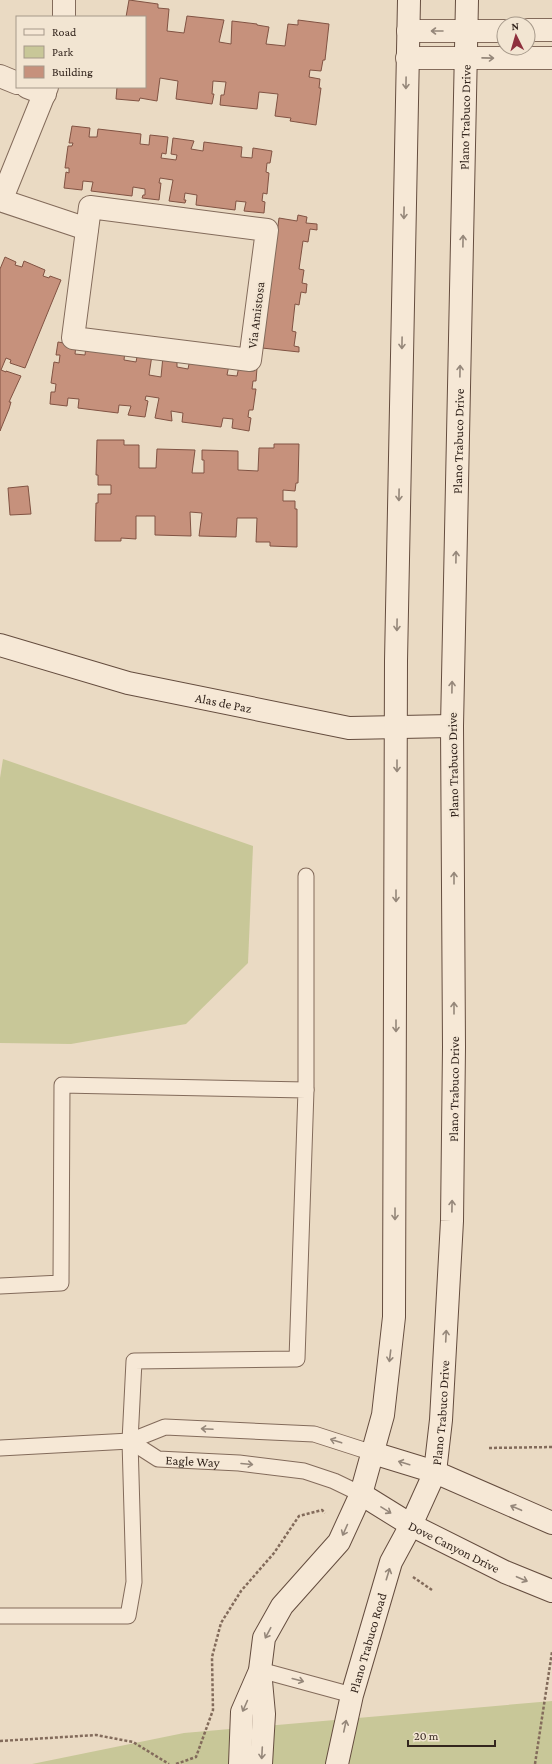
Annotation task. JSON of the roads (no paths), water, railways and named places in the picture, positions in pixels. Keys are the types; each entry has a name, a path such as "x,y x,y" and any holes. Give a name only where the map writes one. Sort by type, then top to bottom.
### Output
{"street":[{"path":"64,0 64,16"},
{"path":"261,1764 264,1714 260,1670 264,1638 282,1606 340,1542 361,1494 383,1415 394,1317 397,727 396,661 409,0"},
{"name":"Plano Trabuco Drive","path":"411,1525 435,1472 441,1420 452,1221 454,1040 452,726 467,0"},
{"path":"536,30 552,30"},
{"path":"408,31 496,31"},
{"path":"407,58 552,58"},
{"path":"0,76 16,83"},
{"path":"40,89 5,191 0,198 87,229"},
{"name":"Via Amistosa","path":"90,207 267,230 250,360 73,338 87,229 90,207"},
{"name":"Alas de Paz","path":"0,645 143,686 349,728 452,726"},
{"path":"373,1453 435,1472 552,1523"},
{"name":"Dove Canyon Drive","path":"361,1494 411,1525 505,1572 552,1592"},
{"name":"Plano Trabuco Road","path":"337,1764 352,1695 391,1562 411,1525"},
{"path":"240,1764 242,1712 260,1670"}],"lane":[{"path":"0,1616 128,1616 134,1582 130,1441 134,1361 297,1359 306,1090 306,876"},
{"path":"0,1286 61,1284 62,1085 306,1090"},
{"path":"0,1448 130,1441 165,1427 314,1434 373,1453"},
{"name":"Eagle Way","path":"130,1441 158,1459 239,1463 304,1472 334,1481 361,1494"},
{"path":"260,1670 352,1695"}]}
